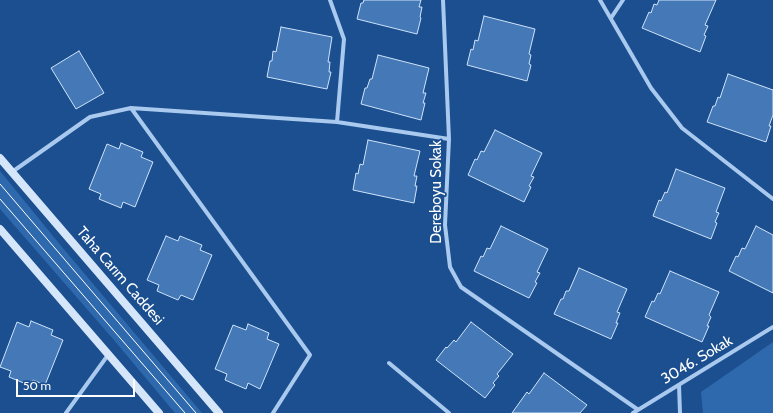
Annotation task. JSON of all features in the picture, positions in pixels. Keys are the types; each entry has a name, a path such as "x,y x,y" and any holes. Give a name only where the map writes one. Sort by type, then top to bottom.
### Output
{"main road":[{"name":"Taha Carım Caddesi","path":"0,158 219,413"},
{"path":"0,230 159,413"}],"street":[{"path":"330,0 344,39 337,122"},
{"name":"Dereboyu Sokak","path":"443,0 449,139 445,226 450,267 461,287 637,409"},
{"path":"600,0 650,88 682,128 773,199"},
{"path":"611,18 623,0"},
{"path":"131,108 310,355 273,413"},
{"path":"11,172 90,117 131,108 337,122 449,139"},
{"name":"3046. Sokak","path":"633,413 637,409 773,327"},
{"path":"66,413 108,354"},
{"path":"389,363 449,413"},
{"path":"679,385 680,413"}],"shaded area":[{"path":"0,171 202,413 175,413 0,209"},
{"path":"773,342 773,413 703,413 701,392"}],"building":[{"path":"364,0 421,0 419,7 422,7 421,18 417,34 357,19 361,3 363,3"},
{"path":"659,0 716,0 705,25 708,26 700,52 642,28 649,12 651,13 654,4 657,5"},
{"path":"484,16 535,29 529,54 531,55 529,64 531,65 527,81 467,65 475,40 478,41"},
{"path":"281,27 332,37 328,62 330,62 329,72 331,72 327,89 267,77 270,61 272,61 273,51 276,52"},
{"path":"79,51 104,93 76,109 51,68"},
{"path":"378,55 429,68 423,93 426,93 421,120 361,104 365,88 367,88 370,79 372,79"},
{"path":"728,74 773,90 773,115 766,142 707,122 713,106 715,106 718,97 720,98"},
{"path":"495,130 542,153 531,176 534,177 529,186 531,187 524,202 468,175 475,159 477,160 481,151 484,152"},
{"path":"368,140 420,151 414,176 417,176 415,186 417,186 414,203 353,190 356,173 358,174 360,164 363,165"},
{"path":"121,143 143,152 141,157 153,162 135,207 123,202 121,208 99,199 101,194 89,189 107,144 119,149"},
{"path":"676,169 725,188 716,212 719,213 711,239 653,216 659,200 661,201 665,192 667,193"},
{"path":"501,226 548,249 537,272 540,273 535,282 537,283 529,298 474,271 481,256 483,257 487,248 490,249"},
{"path":"756,226 773,235 773,293 729,271 736,256 738,257 742,248 745,249"},
{"path":"166,236 178,241 180,236 202,245 200,250 212,255 193,300 181,295 178,300 157,291 159,285 147,280"},
{"path":"579,268 627,289 617,312 620,313 616,323 618,323 611,339 554,314 566,291 569,291"},
{"path":"670,271 719,292 709,315 711,317 707,326 709,326 702,342 645,317 652,301 654,302 658,293 660,294"},
{"path":"31,321 53,330 51,335 63,340 45,385 33,380 31,386 9,377 11,371 0,367 17,322 29,327"},
{"path":"471,322 513,354 497,374 499,376 493,383 495,385 485,398 436,360 446,347 447,348 454,340 456,342"},
{"path":"248,324 269,333 267,339 279,344 260,389 248,383 246,389 225,380 227,374 215,369 233,325 246,330"},
{"path":"544,373 587,405 580,413 512,413 527,392 529,394"}],"tram line":[{"path":"0,184 196,413"},
{"path":"0,199 185,413"}]}
